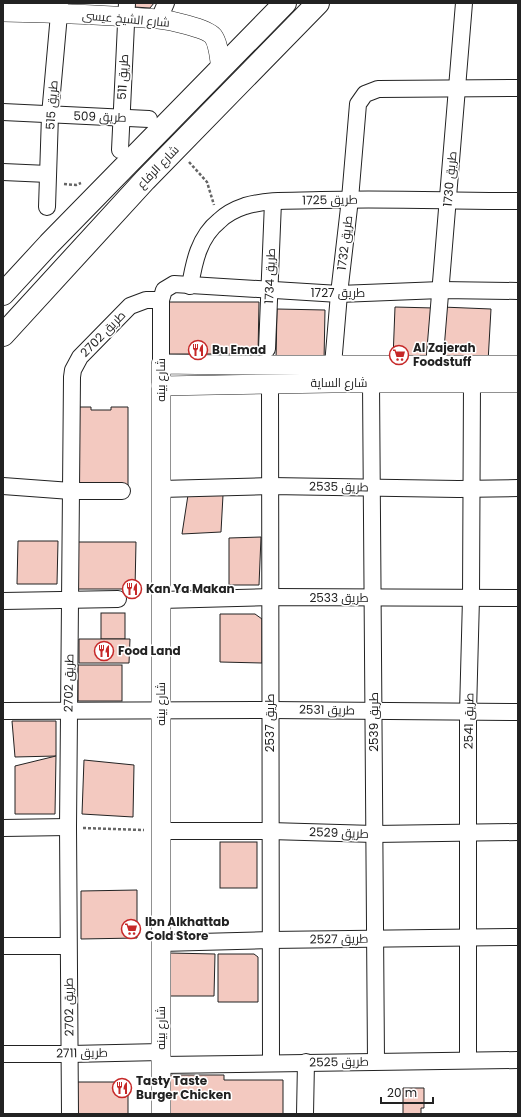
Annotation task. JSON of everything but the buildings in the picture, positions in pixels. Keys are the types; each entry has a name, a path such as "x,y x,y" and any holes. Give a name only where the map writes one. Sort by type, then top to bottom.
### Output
{"main road":[{"name":"شارع الرفاع","path":"3,294 49,244 285,3"},
{"name":"شارع الرفاع","path":"3,335 145,180 318,3"}],"street":[{"name":"طريق 1730","path":"435,354 464,3"},
{"name":"شارع الشيخ عيسى","path":"3,12 60,8 163,11 212,35 217,43 221,68"},
{"name":"طريق 515","path":"47,207 50,115 60,8"},
{"name":"طريق 511","path":"120,150 127,10"},
{"path":"457,89 518,88"},
{"name":"طريق 1732","path":"332,374 358,104 365,94 378,89 457,89"},
{"name":"طريق 509","path":"3,112 150,120"},
{"path":"3,172 48,174"},
{"name":"طريق 1725","path":"190,286 195,259 200,245 208,232 218,221 231,212 245,206 272,202 350,199 518,201"},
{"name":"طريق 1734","path":"267,349 272,202"},
{"name":"طريق 1727","path":"162,297 168,287 174,284 339,294 441,290 518,291"},
{"name":"شارع بينه","path":"161,1114 162,297"},
{"name":"طريق 2702","path":"70,1114 68,710 72,491 72,384 76,363 80,357 130,306 146,300 162,297"},
{"name":"شارع الساية","path":"161,364 332,374 518,366"},
{"name":"شارع الساية","path":"161,386 270,384 332,374 371,383 518,383"},
{"name":"طريق 2539","path":"371,383 376,1061"},
{"name":"طريق 2541","path":"468,1060 468,712 471,598 472,383"},
{"name":"طريق 2537","path":"270,384 271,1062"},
{"path":"3,486 72,491 122,491"},
{"name":"طريق 2535","path":"161,489 271,486 472,489 518,488"},
{"name":"طريق 2533","path":"161,600 271,597 518,598"},
{"path":"3,601 118,599"},
{"name":"طريق 2531","path":"3,711 270,710 518,712"},
{"path":"3,828 68,827"},
{"name":"طريق 2529","path":"161,831 270,831 374,834 518,832"},
{"name":"طريق 2527","path":"161,943 518,937"},
{"path":"3,946 68,946"},
{"name":"طريق 2711","path":"3,1054 70,1054 161,1058"},
{"name":"طريق 2525","path":"161,1058 271,1062 518,1060"},
{"path":"305,1114 306,1062"}],"path":[{"path":"198,171 207,182 218,221"},
{"path":"68,827 161,831"}],"place":[{"name":"Bu Emad","path":"198,350"},
{"name":"Al Zajerah Foodstuff","path":"399,355"},
{"name":"Kan Ya Makan","path":"132,589"},
{"name":"Food Land","path":"104,651"},
{"name":"Ibn Alkhattab Cold Store","path":"131,929"},
{"name":"Tasty Taste Burger Chicken","path":"122,1088"}]}
